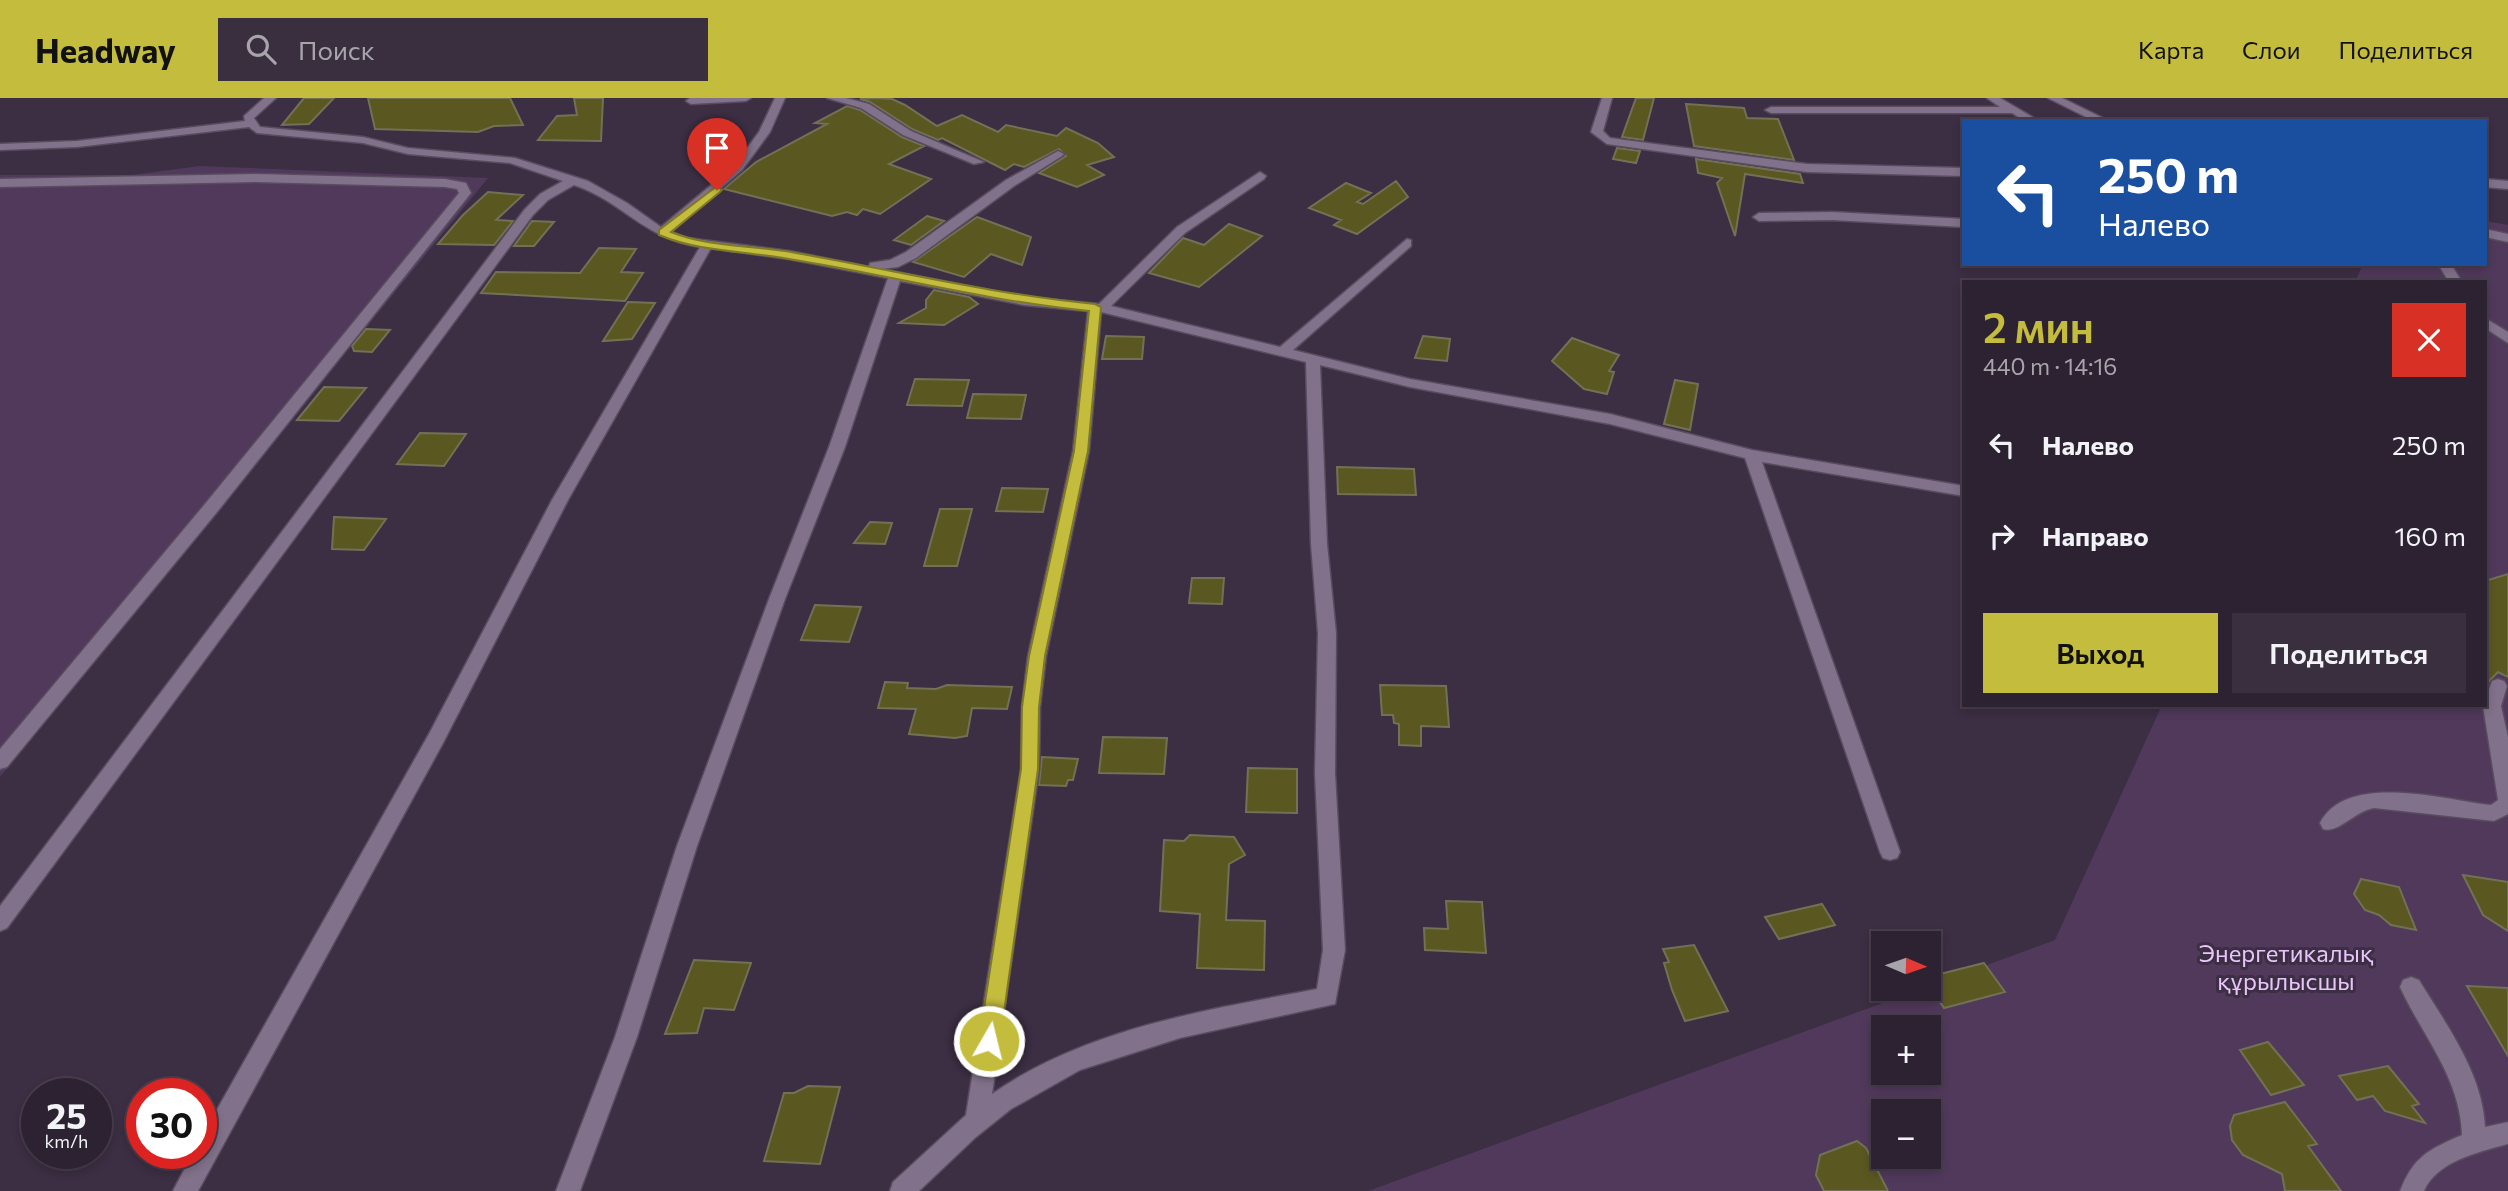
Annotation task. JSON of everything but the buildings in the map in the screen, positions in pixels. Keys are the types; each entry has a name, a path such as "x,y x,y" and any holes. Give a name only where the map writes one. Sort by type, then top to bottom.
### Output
{"street":[{"path":"271,98 247,118 257,130 363,140 408,150 511,160 574,180 685,242 857,267 1024,301 1099,308 1410,383 1610,419 1752,455 1962,491"},
{"path":"691,101 746,98"},
{"path":"663,232 717,190 738,168 764,132 780,98"},
{"path":"832,98 865,106 907,133 978,162"},
{"path":"1607,98 1597,132 1607,141 1807,168 1962,172"},
{"path":"1992,98 2030,119"},
{"path":"2053,98 2100,119"},
{"path":"1771,110 2014,110"},
{"path":"0,147 77,144 250,124"},
{"path":"857,267 885,265 901,260 1010,183 1058,154"},
{"path":"977,1121 1030,769 1031,707 1037,656 1081,451 1099,308 1181,230 1260,176"},
{"path":"0,183 296,179 445,183 462,186 465,193 211,508 0,762"},
{"path":"0,922 529,212 544,197 574,180"},
{"path":"2487,183 2508,186"},
{"path":"1759,217 1845,217 1962,223"},
{"path":"2487,233 2508,238"},
{"path":"1282,352 1302,338 1407,243"},
{"path":"185,1191 436,738 560,500 707,245"},
{"path":"568,1191 626,1037 687,846 777,599 837,447 889,300 895,275"},
{"path":"2487,324 2503,336 2508,347"},
{"path":"902,1191 977,1121 1040,1077 1090,1055 1139,1039 1327,997 1334,950 1325,773 1327,633 1318,544 1313,359"},
{"path":"1752,455 1890,852"},
{"path":"2330,822 2346,808 2365,801 2385,800 2494,813 2508,803 2499,738 2491,706 2497,686"},
{"path":"2410,988 2445,1043 2463,1085 2475,1125 2473,1141"},
{"path":"2412,1191 2421,1168 2473,1141 2508,1133"}],"green space":[{"path":"200,166 488,178 0,777 0,175 132,175"},
{"name":"Энергетикалық құрылысшы","path":"2487,221 2508,225 2508,1191 1368,1191 1888,1001 1941,1001 1941,982 2055,940 2161,707 2487,707 2487,280 2356,280 2362,266 2487,266"}],"route":[{"path":"717,190 663,232 685,242 789,255 1024,301 1095,307 1081,451 1037,656 1031,707 1030,769 989,1041"}]}
